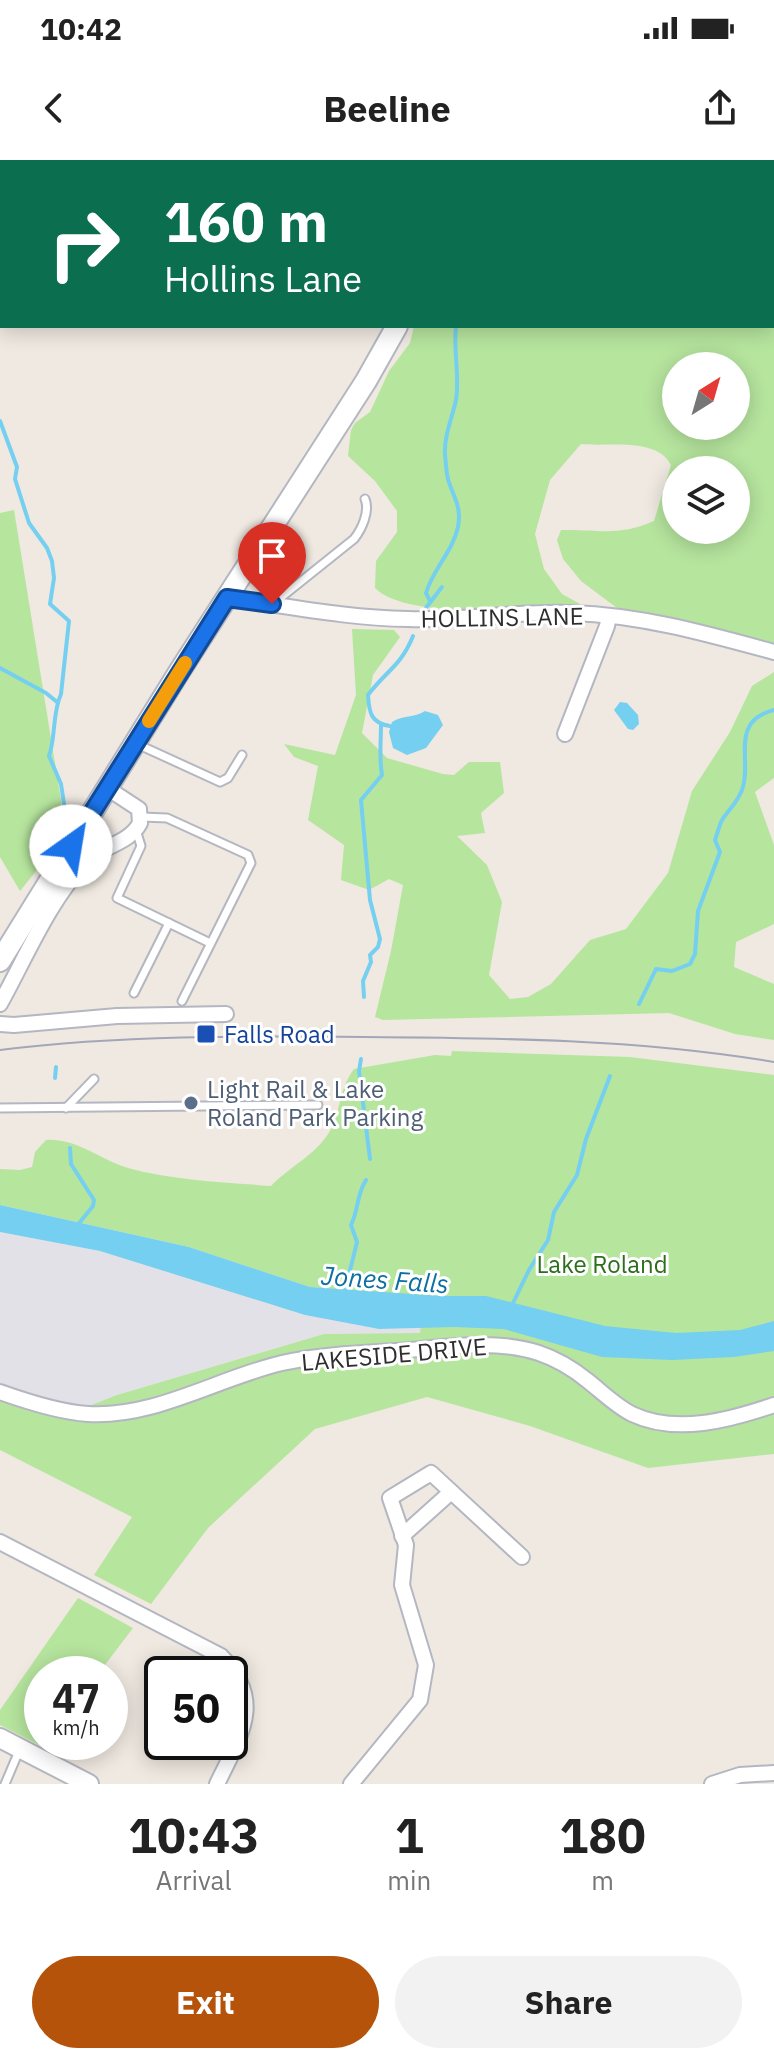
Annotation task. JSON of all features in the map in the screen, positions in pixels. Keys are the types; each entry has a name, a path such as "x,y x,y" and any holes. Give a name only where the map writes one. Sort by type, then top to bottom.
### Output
{"main road":[{"path":"0,961 366,381 396,328"}],"street":[{"name":"HOLLINS LANE","path":"227,598 409,620 546,614 609,616 643,620 774,652"},
{"path":"565,734 609,616"},
{"path":"0,1004 50,913 77,873 99,851 129,838 139,824 136,806 107,788"},
{"path":"0,1024 117,1016 226,1014"},
{"name":"LAKESIDE DRIVE","path":"0,1392 63,1410 101,1414 156,1405 285,1362 342,1354 494,1345 526,1348 550,1355 622,1408 656,1422 703,1422 774,1405"},
{"path":"351,1784 420,1700 426,1665 402,1585 406,1545 390,1498 431,1473 522,1557"},
{"path":"402,1536 451,1492"},
{"path":"0,1542 221,1656 234,1669 242,1682 246,1709 243,1726 217,1784"},
{"path":"0,1738 89,1784"},
{"path":"712,1784 740,1775 774,1773"}],"lane":[{"path":"272,604 354,539 368,506 365,499"},
{"path":"135,743 220,782 228,778 242,755"},
{"path":"182,1001 251,863 248,855 167,818 139,824 141,846 117,898 210,943"},
{"path":"134,993 169,923"},
{"path":"66,1108 94,1079"},
{"path":"0,1108 318,1105"},
{"path":"5,1784 20,1749"}],"shaded area":[{"path":"0,1232 100,1251 305,1315 379,1329 421,1328 420,1333 324,1334 117,1395 81,1409 0,1388"}],"green space":[{"path":"414,328 774,328 774,646 617,608 581,581 563,559 557,540 561,530 619,531 654,521 662,495 662,544 750,544 750,456 664,456 655,450 631,445 581,444 550,480 535,534 544,569 562,594 582,605 505,610 442,609 391,598 375,588 376,561 397,532 397,511 375,481 348,456 351,430 370,412 389,371 410,343"},
{"path":"14,510 65,825 52,851 20,891 0,857 0,513"},
{"path":"352,629 394,630 400,637 373,675 362,733 387,758 454,775 469,762 500,762 504,793 481,813 485,833 457,836 487,865 502,902 489,975 510,999 528,997 551,984 590,940 626,929 668,873 692,791 730,732 752,686 774,672 774,778 755,792 774,845 774,924 736,942 734,967 774,984 774,1040 735,1034 669,1013 383,1020 375,1017 403,885 389,879 369,890 341,880 344,845 308,820 318,766 294,757 284,744 335,755 356,695"},
{"name":"Lake Roland","path":"452,1051 630,1057 774,1075 774,1454 648,1468 530,1426 427,1397 315,1429 208,1528 151,1604 94,1575 132,1517 0,1450 0,1388 81,1409 117,1395 324,1334 420,1333 424,1296 310,1287 189,1247 0,1205 0,1169 32,1167 35,1152 46,1140 57,1140 128,1168 163,1176 271,1186 325,1138 354,1069 435,1055 451,1056"},
{"path":"78,1598 133,1628 112,1656 38,1656"},
{"path":"24,1676 24,1737 0,1725 0,1710"}],"water":[{"path":"620,702 627,703 638,715 639,724 633,730 628,729 614,710"},
{"path":"425,711 438,715 443,725 426,748 407,755 393,748 389,732 392,722"},
{"name":"Jones Falls","path":"0,1205 189,1247 310,1287 486,1296 605,1326 676,1333 740,1330 774,1321 774,1351 734,1357 672,1360 602,1357 504,1329 379,1329 305,1315 100,1251 0,1232"}],"waterway":[{"path":"430,601 426,593 452,544 459,520 458,507 447,476 445,455 457,391 456,328"},
{"path":"0,421 17,467 15,479 29,523 47,548 52,561 54,578 50,604 69,621 61,694 49,756 61,784 66,817"},
{"path":"422,613 442,587"},
{"path":"390,726 372,716 368,695 398,662 413,636"},
{"path":"0,668 57,702"},
{"path":"639,1004 656,969 672,971 690,964 695,954 698,911 720,852 715,840 721,822 740,795 745,779 747,733 751,723 774,710"},
{"path":"364,997 363,981 371,962 370,955 378,947 380,939 370,900 361,800 382,775 381,725"},
{"path":"361,1059 359,1071 370,1159"},
{"path":"55,1078 56,1067"},
{"path":"513,1303 548,1240 554,1212 577,1175 586,1139 610,1076"},
{"path":"70,1148 71,1164 94,1200 93,1206 76,1227"},
{"path":"345,1291 357,1242 351,1225 366,1180"}],"tram line":[{"path":"0,1050 182,1038 466,1038 621,1044 774,1062"}],"slow traffic":[{"path":"149,721 185,663"}],"place":[{"name":"Falls Road","path":"206,1034"},
{"name":"Light Rail & Lake Roland Park Parking","path":"191,1103"}],"route":[{"path":"71,846 227,598 272,604"}]}
